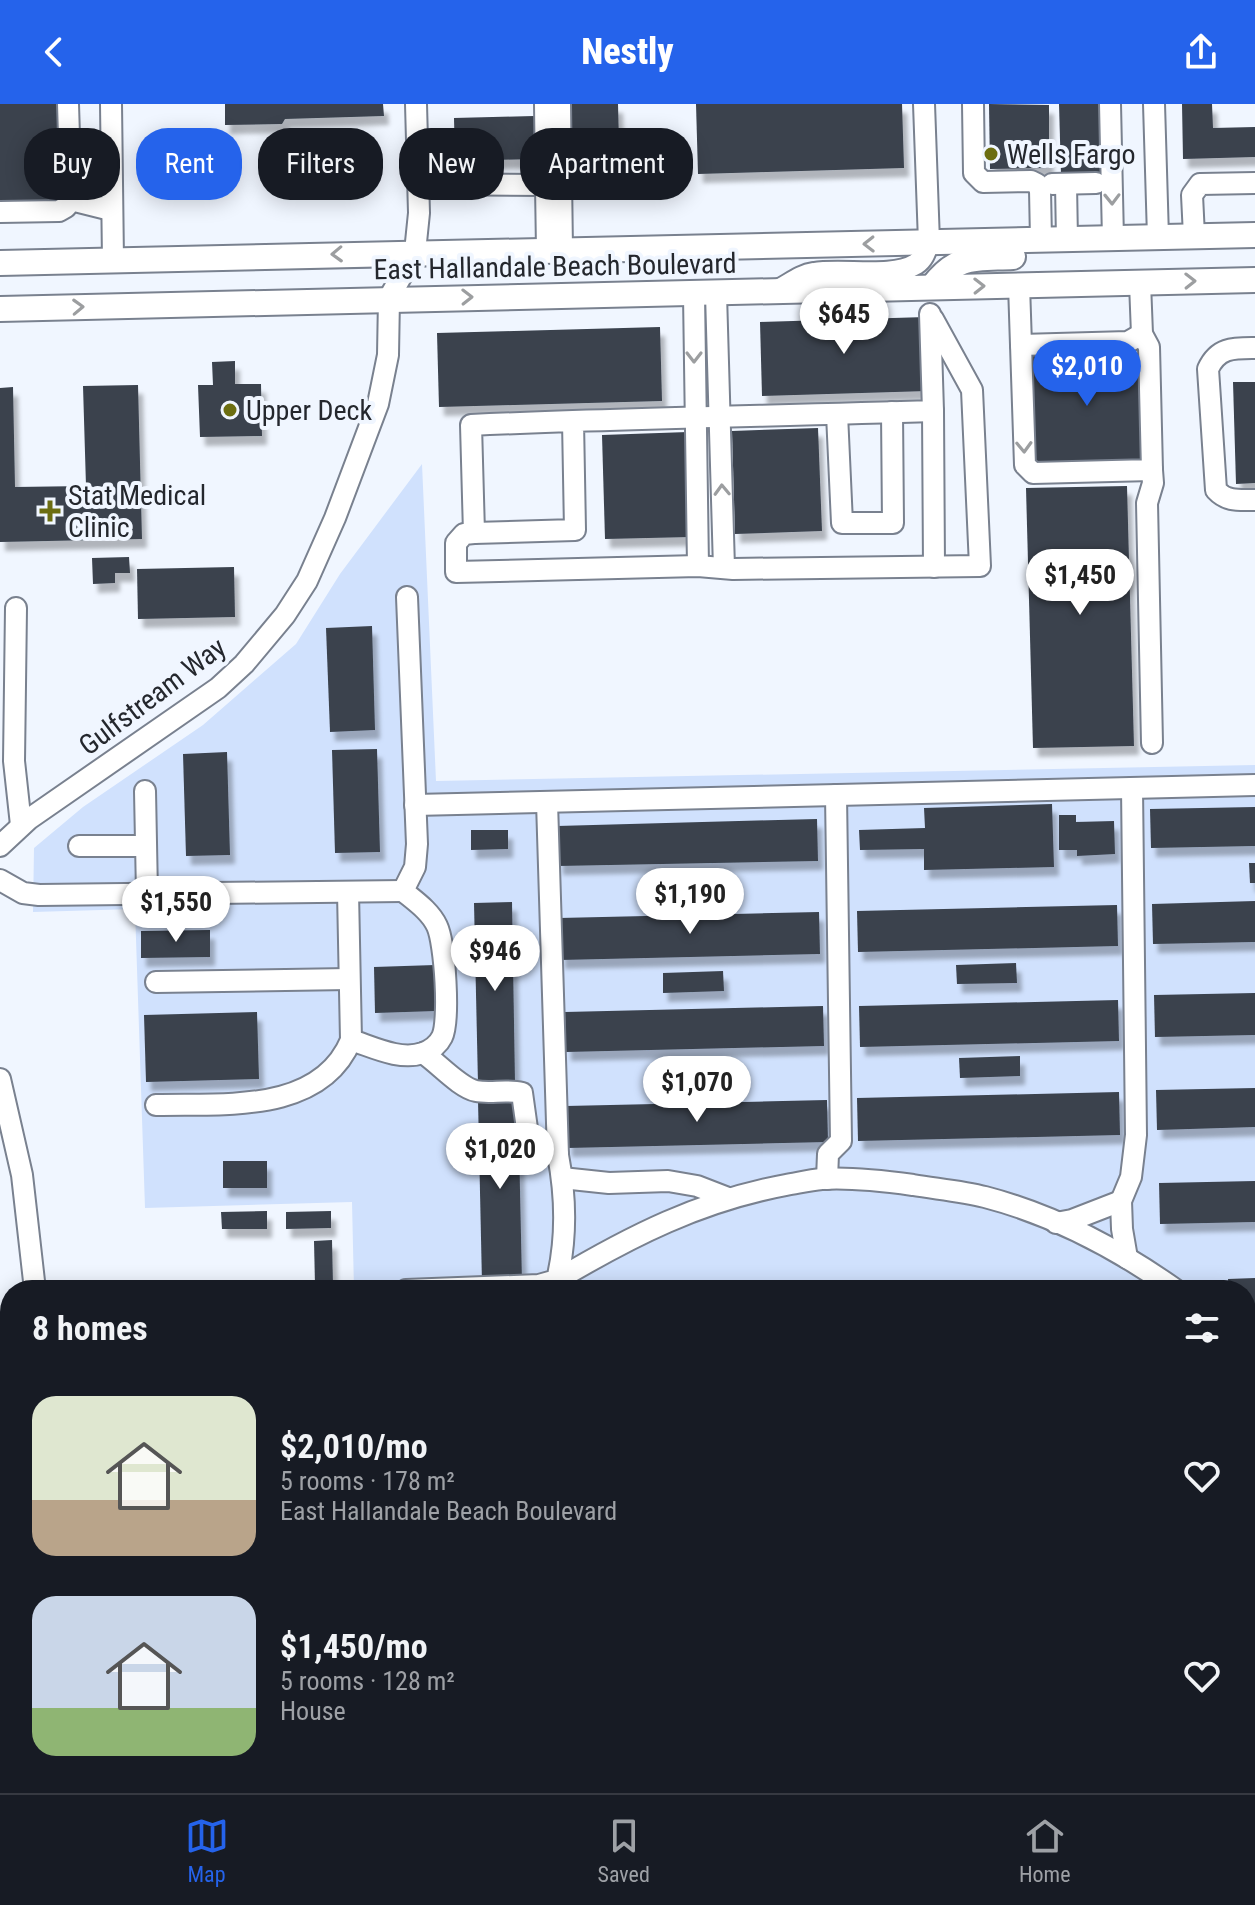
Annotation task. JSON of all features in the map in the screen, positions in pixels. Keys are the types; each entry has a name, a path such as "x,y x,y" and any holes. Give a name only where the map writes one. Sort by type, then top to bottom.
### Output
{"main road":[{"name":"East Hallandale Beach Boulevard","path":"0,263 1255,235"},
{"path":"932,287 952,264 984,258 1059,255 1102,239"},
{"name":"East Hallandale Beach Boulevard","path":"0,309 1255,280"}],"street":[{"path":"68,104 69,128"},
{"path":"111,104 113,260"},
{"path":"416,104 417,128"},
{"path":"545,104 548,128"},
{"path":"558,128 560,104"},
{"path":"771,293 804,275 817,272 904,269 919,261 929,242 924,104"},
{"path":"973,104 974,173 983,182 1031,181 1037,184 1040,190 1041,240"},
{"path":"1102,239 1110,104"},
{"path":"1154,104 1158,237"},
{"path":"1067,240 1059,184 1096,183"},
{"path":"1194,236 1192,195 1195,188 1200,184 1255,183"},
{"path":"0,212 59,211 71,200 111,210"},
{"path":"415,252 419,200"},
{"path":"554,200 555,250"},
{"name":"Gulfstream Way","path":"0,846 21,825 218,688 244,664 285,615 307,581 335,518 378,404 388,355 389,298 415,252"},
{"path":"1140,283 1142,334 1149,347 1153,483 1147,503 1152,743"},
{"path":"1019,285 1027,470 1033,473 1152,470"},
{"path":"932,287 934,567"},
{"path":"705,294 720,418 724,568"},
{"path":"698,566 694,420 705,294"},
{"path":"573,421 575,530 464,534 456,543 456,572 698,566 980,566 972,390 930,314"},
{"path":"1021,345 1128,342 1142,334"},
{"path":"1255,348 1227,349 1218,353 1208,369 1216,490 1222,497 1232,500 1255,500"},
{"path":"474,533 471,425 933,411"},
{"path":"837,414 842,523 893,523 892,412"},
{"path":"403,891 415,867 417,844 407,597"},
{"path":"16,608 14,761 21,825"},
{"path":"415,805 1255,785"},
{"path":"1127,1258 1121,1201 1131,1177 1136,1135 1132,788"},
{"path":"145,791 147,894"},
{"path":"827,1179 828,1154 841,1141 836,795"},
{"path":"547,802 564,1252 557,1280"},
{"path":"79,846 146,846"},
{"path":"0,880 23,893 39,895 403,891 422,906 437,926 443,948 446,1024 442,1038 434,1048 407,1056 351,1040"},
{"path":"156,1105 260,1102 289,1095 315,1082 345,1054 351,1040 348,892"},
{"path":"156,982 349,979"},
{"path":"423,1053 461,1084 475,1091 513,1090 522,1093 529,1143 541,1153 558,1155"},
{"path":"0,1079 22,1175 34,1280"},
{"path":"562,1178 609,1183 668,1181 697,1186 728,1198"},
{"path":"557,1280 659,1223 728,1198 827,1179 881,1181 984,1197 1056,1223 1127,1258 1161,1280"},
{"path":"1056,1223 1121,1201"}],"shaded area":[{"path":"422,464 436,781 1255,765 1255,1280 354,1280 352,1202 145,1208 135,909 33,912 34,848 83,807 203,725 296,644 340,574"}],"building":[{"path":"0,104 58,104 58,128 24,128 24,200 60,200 0,202"},
{"path":"225,104 383,104 384,116 285,119 282,124 225,125"},
{"path":"571,104 618,104 619,128 572,128"},
{"path":"696,104 902,104 904,168 698,174"},
{"path":"989,104 1049,105 1049,168 990,169"},
{"path":"1059,104 1104,104 1105,175 1061,175"},
{"path":"1182,104 1212,104 1213,128 1255,127 1255,157 1183,159"},
{"path":"534,116 534,128 520,128 520,159 504,160 504,128 454,128 454,118"},
{"path":"926,317 928,391 762,396 760,322"},
{"path":"660,327 662,401 439,407 437,333"},
{"path":"1139,353 1142,460 1035,462 1032,356"},
{"name":"Upper Deck","path":"235,361 235,384 261,384 262,436 200,437 198,385 213,385 212,362"},
{"path":"1233,382 1255,382 1255,483 1236,484"},
{"path":"138,385 142,539 0,542 0,388 13,387 15,487 86,486 83,386"},
{"path":"818,428 822,531 735,534 732,431"},
{"path":"688,432 691,537 605,539 602,435"},
{"path":"1127,486 1134,746 1033,748 1026,488"},
{"path":"129,557 130,573 115,573 115,583 93,584 92,558"},
{"path":"234,567 235,617 138,619 137,569"},
{"path":"372,626 375,730 330,732 326,628"},
{"path":"377,749 380,852 335,853 332,750"},
{"path":"227,752 230,855 186,856 183,754"},
{"path":"1052,804 1054,867 924,870 924,849 860,850 859,830 925,828 924,808"},
{"path":"1255,807 1255,846 1151,848 1150,809"},
{"path":"1059,815 1076,815 1076,822 1114,821 1115,854 1077,856 1077,850 1059,850"},
{"path":"817,819 818,861 558,866 557,826"},
{"path":"471,830 508,830 508,849 471,850"},
{"path":"1249,863 1255,863 1255,883 1250,883"},
{"path":"722,877 722,897 661,899 660,879"},
{"path":"1255,901 1255,942 1153,944 1152,904"},
{"path":"512,902 515,1083 478,1084 474,903"},
{"path":"1117,905 1118,946 858,952 857,911"},
{"path":"819,912 820,954 560,960 559,918"},
{"path":"210,930 210,957 141,958 141,931"},
{"path":"1016,963 1017,983 957,984 956,965"},
{"path":"435,965 436,1011 375,1013 374,967"},
{"path":"723,971 724,991 663,993 663,973"},
{"path":"1255,993 1255,1035 1155,1037 1154,995"},
{"path":"1118,1000 1119,1041 860,1047 859,1006"},
{"path":"823,1006 824,1046 566,1052 565,1012"},
{"path":"257,1012 259,1079 146,1082 144,1015"},
{"path":"1020,1056 1020,1076 960,1078 959,1058"},
{"path":"725,1065 726,1085 665,1087 664,1067"},
{"path":"1255,1088 1255,1127 1157,1130 1156,1090"},
{"path":"1119,1092 1120,1135 858,1141 857,1098"},
{"path":"518,1099 522,1280 482,1280 478,1100"},
{"path":"827,1100 828,1142 567,1148 566,1106"},
{"path":"223,1161 267,1161 267,1188 223,1188"},
{"path":"1255,1181 1255,1222 1160,1224 1159,1183"},
{"path":"267,1211 267,1229 222,1229 221,1212"},
{"path":"331,1211 331,1228 286,1229 286,1212"},
{"path":"332,1240 333,1280 315,1280 314,1241"},
{"path":"1255,1278 1255,1280 1228,1280"}],"place":[{"name":"Wells Fargo","path":"991,154"},
{"name":"Upper Deck","path":"230,410"},
{"name":"Stat Medical Clinic","path":"50,511"}]}
